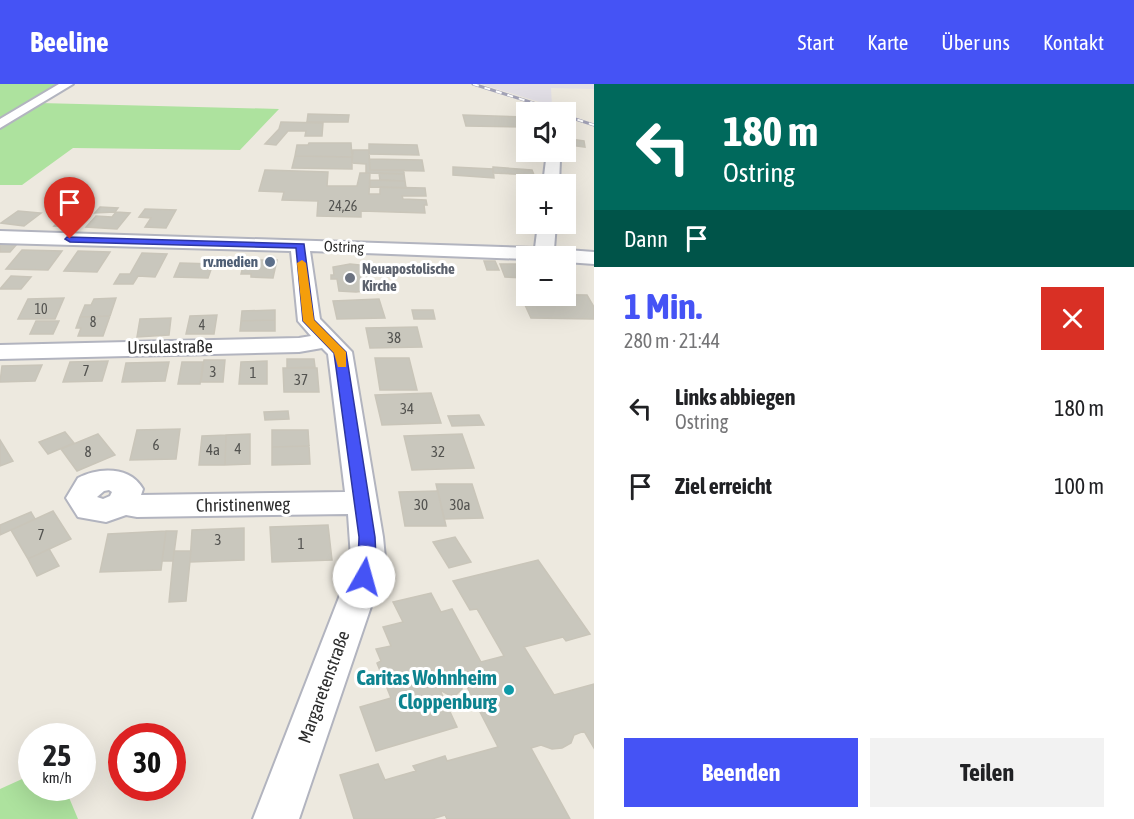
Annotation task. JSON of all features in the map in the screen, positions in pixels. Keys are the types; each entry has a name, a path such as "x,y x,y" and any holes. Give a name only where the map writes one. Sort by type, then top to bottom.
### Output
{"street":[{"path":"0,124 67,84"},
{"name":"Ostring","path":"0,237 516,253"},
{"name":"Margaretenstraße","path":"276,819 364,577 368,558 363,503 340,352 309,321 300,246"},
{"name":"Ostring","path":"576,257 594,258"},
{"name":"Ursulastraße","path":"5,346 299,345 326,340"},
{"name":"Christinenweg","path":"123,503 137,506 363,503"}],"shaded area":[{"path":"481,84 594,84 594,89 551,88 552,102 539,102"}],"green space":[{"path":"0,84 61,84 0,121"},
{"path":"40,103 279,109 240,150 73,148 22,185 0,185 0,127"},
{"path":"18,781 18,801 70,801 78,819 0,819 0,789"}],"building":[{"path":"308,114 349,115 348,122 307,122"},
{"path":"463,115 516,117 516,127 466,126"},
{"path":"281,122 323,123 322,136 305,136 306,131 288,131 276,145 265,144 279,129"},
{"path":"576,140 584,141 585,147 576,146"},
{"path":"309,143 351,143 352,157 295,156 297,145 308,145"},
{"path":"369,144 417,145 419,155 369,154"},
{"path":"353,150 369,150 370,170 404,170 404,174 366,173 366,164 352,163"},
{"path":"295,156 352,157 352,169 292,168"},
{"path":"369,159 422,160 424,171 370,170"},
{"path":"453,167 493,169 494,178 453,175"},
{"path":"493,167 532,170 534,174 516,174 493,173"},
{"path":"265,170 328,172 327,186 357,186 360,173 370,173 369,194 380,194 380,187 425,188 426,196 402,196 403,199 426,200 427,205 424,205 425,213 361,211 361,217 317,216 318,201 282,200 284,192 259,191"},
{"path":"379,173 404,174 405,181 380,180"},
{"path":"370,180 405,181 406,188 370,187"},
{"path":"100,207 118,208 115,212 95,213"},
{"path":"145,209 176,210 166,228 145,227 151,218 139,217"},
{"path":"18,211 41,213 24,226 1,223"},
{"path":"116,212 130,213 117,229 86,227 96,216 112,217"},
{"path":"70,214 84,214 73,227 54,226 63,217"},
{"path":"0,244 17,244 10,252 0,252"},
{"path":"22,250 62,251 48,270 6,269"},
{"path":"78,251 110,252 97,272 64,271"},
{"path":"142,253 167,254 155,277 138,276 133,284 114,284 120,274 130,274"},
{"path":"277,260 273,278 241,274 244,262"},
{"path":"484,261 495,261 499,270 487,270"},
{"path":"180,263 213,264 208,278 174,277"},
{"name":"Neuapostolische Kirche","path":"350,264 369,266 372,290 339,291 337,279 331,279 331,275 334,275 333,267"},
{"path":"500,264 516,264 516,278 505,277"},
{"path":"11,276 31,277 21,289 0,289"},
{"path":"576,295 587,295 594,307 594,319 531,318 526,306 576,306"},
{"path":"64,298 55,319 18,319 28,299"},
{"path":"116,298 110,316 80,317 85,305 91,305 94,299"},
{"path":"379,299 385,318 337,319 333,301"},
{"path":"275,310 275,320 241,321 242,311"},
{"path":"412,310 433,310 435,319 414,319"},
{"path":"217,315 214,334 186,334 190,316"},
{"path":"110,316 103,336 78,336 81,328 76,328 80,317"},
{"path":"171,318 169,335 137,337 140,319"},
{"path":"275,320 275,331 240,331 241,321"},
{"path":"36,321 59,321 53,334 30,334"},
{"path":"417,327 422,347 370,348 366,328"},
{"path":"375,358 409,358 417,390 380,390"},
{"path":"287,359 314,359 315,367 287,368"},
{"path":"204,360 225,360 223,382 201,382"},
{"path":"108,361 102,381 63,382 70,362"},
{"path":"267,361 267,384 239,384 241,362"},
{"path":"169,362 165,381 122,382 126,363"},
{"path":"182,362 203,362 200,384 178,384"},
{"path":"42,365 35,381 0,382 2,366"},
{"path":"283,368 317,368 319,392 284,392"},
{"path":"431,393 441,423 382,425 375,395"},
{"path":"288,411 289,419 265,420 264,412"},
{"path":"479,415 484,425 452,426 448,416"},
{"path":"180,429 176,459 130,460 137,430"},
{"path":"272,430 308,430 309,446 272,447"},
{"path":"65,432 74,443 48,454 39,442"},
{"path":"98,434 115,455 77,471 61,449"},
{"path":"250,434 250,464 225,465 226,435"},
{"path":"462,434 474,468 412,470 404,436"},
{"path":"226,435 225,465 199,465 202,436"},
{"path":"0,440 13,461 0,466"},
{"path":"309,446 310,464 272,465 272,447"},
{"path":"436,484 472,484 483,518 444,519"},
{"path":"438,491 446,526 405,526 399,492"},
{"path":"53,511 71,539 28,559 11,530"},
{"path":"31,512 35,519 0,535 0,525"},
{"path":"328,525 332,560 272,562 270,527"},
{"path":"244,528 244,560 190,562 192,530"},
{"path":"166,531 161,570 100,572 108,534"},
{"path":"166,531 177,531 173,561 162,561"},
{"path":"455,537 471,562 449,568 433,542"},
{"path":"49,549 59,566 37,576 28,559"},
{"path":"174,551 191,551 186,601 169,602"},
{"name":"Caritas Wohnheim Cloppenburg","path":"538,560 590,634 566,641 563,637 524,647 554,695 594,684 594,748 584,731 574,735 571,743 562,748 552,749 541,745 531,748 570,819 447,819 445,815 432,819 354,819 340,775 378,764 385,780 416,771 413,766 445,756 447,761 498,747 465,683 461,684 462,689 456,695 449,695 440,690 457,727 376,751 360,707 391,698 377,663 381,661 376,649 391,646 383,627 403,622 393,602 431,593 441,612 452,609 481,662 504,656 477,609 470,610 453,581"}],"railway":[{"path":"473,84 530,102"},
{"path":"576,119 594,125"}],"slow traffic":[{"path":"302,263 309,321 340,352 342,365"}],"place":[{"name":"rv.medien","path":"270,262"},
{"name":"Neuapostolische Kirche","path":"350,278"},
{"name":"Caritas Wohnheim Cloppenburg","path":"509,690"}],"route":[{"path":"70,239 300,246 309,321 340,352 367,537 368,558 364,577"}]}
